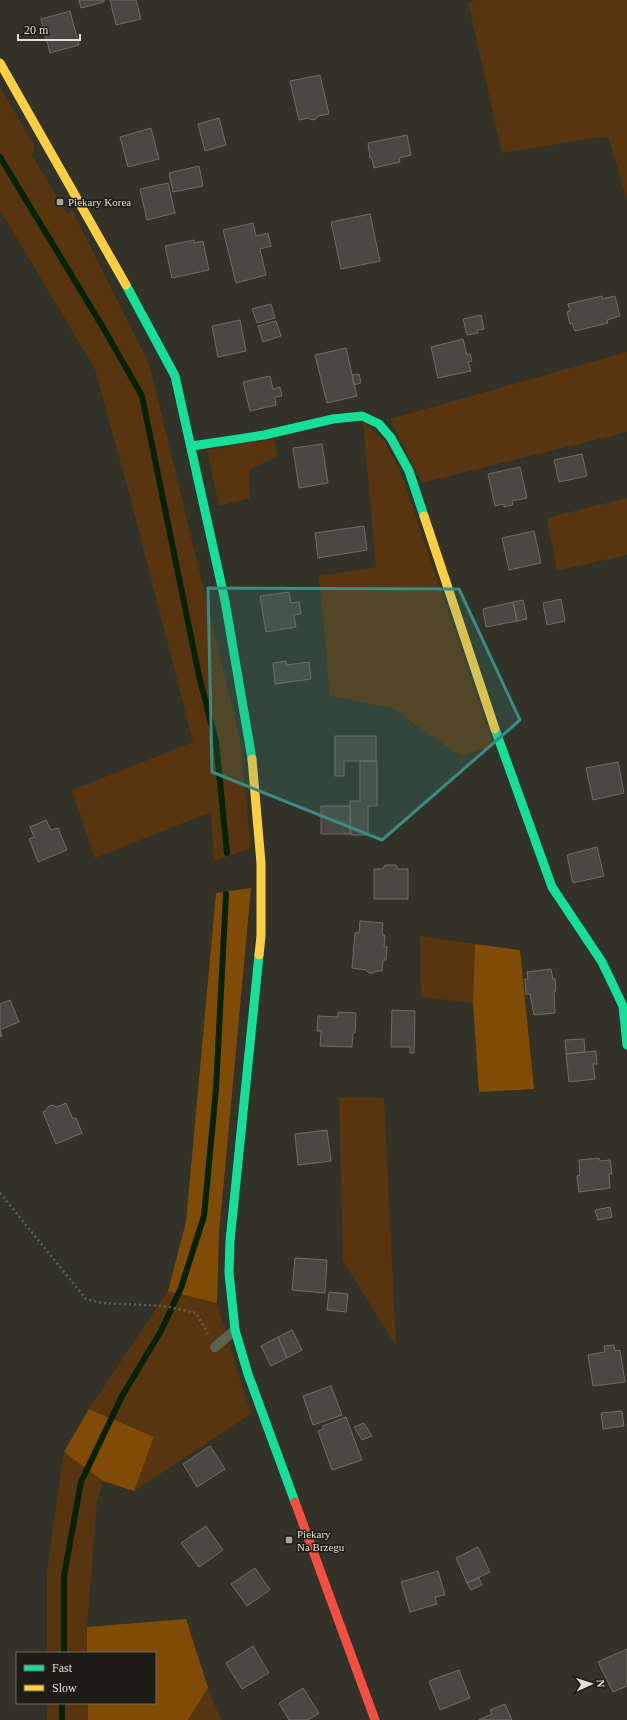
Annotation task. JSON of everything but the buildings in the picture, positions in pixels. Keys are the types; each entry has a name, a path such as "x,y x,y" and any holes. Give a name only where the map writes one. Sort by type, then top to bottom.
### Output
{"street":[{"path":"0,63 129,290 175,376 192,446 225,601 254,772 260,863 261,936 230,1241 229,1272 235,1330 258,1404 375,1720"},
{"path":"192,446 264,435 333,419 362,416 379,424 390,438 409,471 497,735 552,886 602,962 623,1006 627,1045"}],"lane":[{"path":"215,1347 235,1330"}],"path":[{"path":"0,1193 86,1299 102,1303 164,1306 196,1313 215,1347"}],"highlighted area":[{"path":"208,588 459,589 520,720 382,840 212,772"}],"shaded area":[{"path":"475,0 627,0 627,200 608,136 502,153 468,2"},
{"path":"0,87 35,147 32,155 67,214 72,210 149,363 240,739 251,848 214,861 211,812 95,858 72,790 193,742 133,508 95,369 0,210"},
{"path":"627,352 627,432 422,483 390,419"},
{"path":"363,422 384,440 401,473 494,746 461,756 391,708 330,696 319,576 376,567"},
{"path":"274,439 278,456 249,470 250,498 219,506 207,450"},
{"path":"627,498 627,555 557,571 547,518"},
{"path":"251,888 219,1234 217,1303 168,1291 186,1222 216,893"},
{"path":"420,936 475,944 473,1003 421,997"},
{"path":"475,944 520,950 534,1089 479,1092 473,1003"},
{"path":"339,1097 384,1098 396,1346 343,1261"},
{"path":"168,1291 217,1303 251,1414 134,1491 154,1437 89,1409"},
{"path":"89,1409 154,1437 134,1491 103,1481 64,1452"},
{"path":"64,1452 103,1481 97,1502 87,1627 87,1652 47,1652 47,1572"},
{"path":"186,1619 208,1688 188,1720 88,1720 88,1704 156,1704 156,1652 87,1652 87,1627"},
{"path":"208,1688 221,1720 188,1720"},
{"path":"47,1704 88,1704 88,1720 47,1720"}],"waterway":[{"path":"0,157 104,329 142,396 199,676 216,742 227,853"},
{"path":"64,1652 64,1576 81,1482 122,1396 161,1331 181,1288 204,1216 216,1089 226,894"},
{"path":"62,1704 62,1720"}],"traffic: fast":[{"path":"126,285 175,376 225,601 252,759"},
{"path":"192,446 264,435 333,419 362,416 379,424 391,438 409,471 424,516"},
{"path":"495,729 552,887 602,962 623,1006 627,1045"},
{"path":"259,955 230,1241 229,1273 235,1330 248,1374 295,1502"}],"traffic: slow":[{"path":"0,63 126,285"},
{"path":"424,516 495,729"},
{"path":"252,759 261,863 261,936 259,955"}],"traffic: jam":[{"path":"295,1502 375,1720"}],"place":[{"name":"Piekary Korea","path":"60,202"},
{"name":"Piekary Na Brzegu","path":"289,1540"}]}
